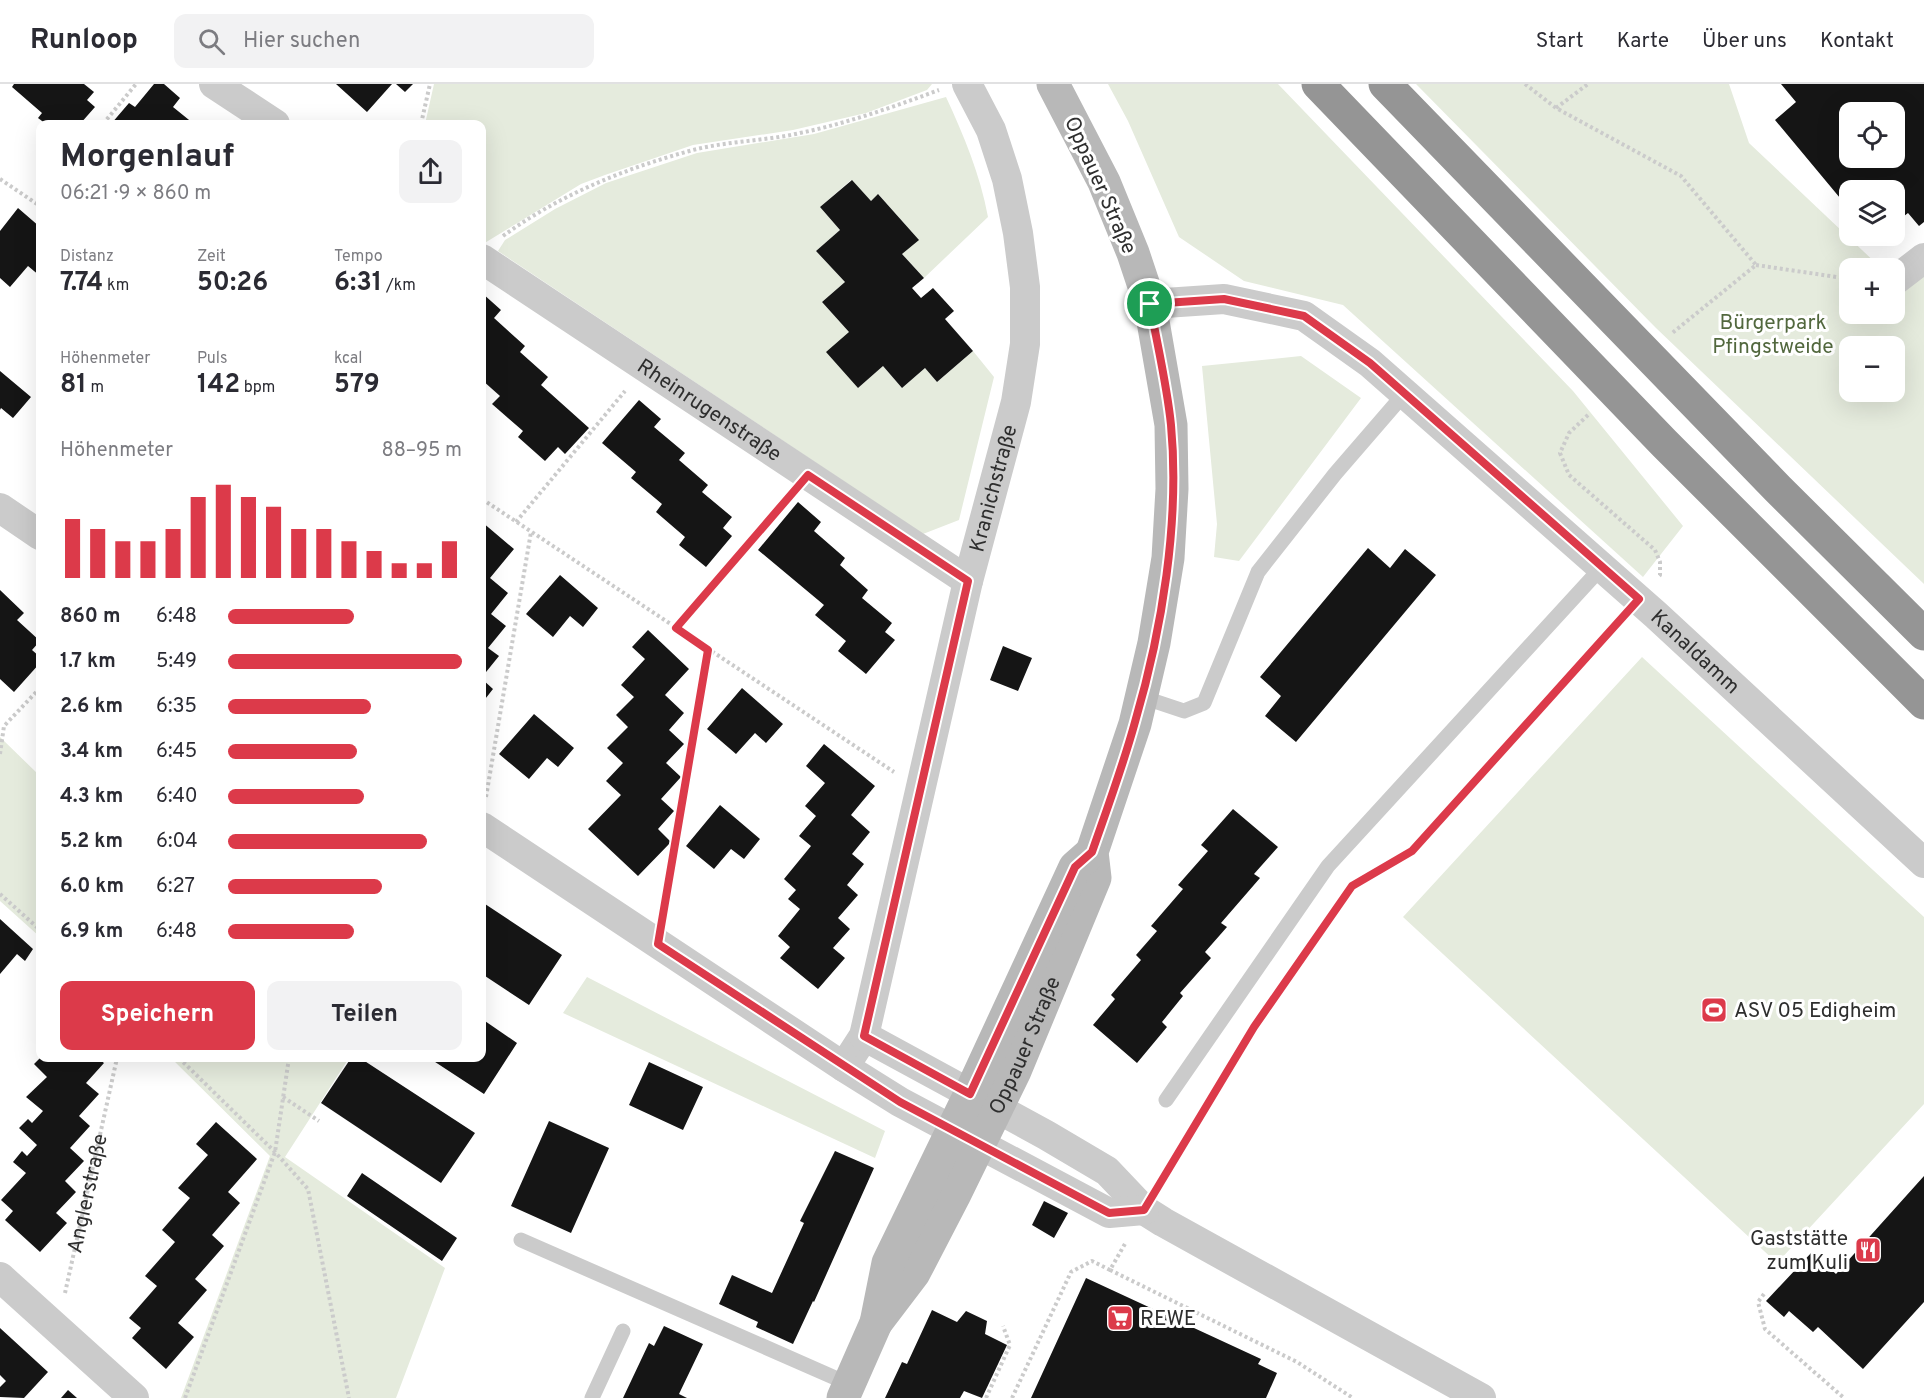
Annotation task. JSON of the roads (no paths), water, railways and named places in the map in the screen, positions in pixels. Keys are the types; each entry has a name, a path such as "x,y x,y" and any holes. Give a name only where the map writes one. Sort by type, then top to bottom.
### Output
{"highway":[{"path":"1318,84 1664,443 1924,704"},
{"path":"1385,84 1770,481 1924,634"}],"street":[{"path":"214,84 269,120"},
{"name":"Oppauer Straße","path":"846,1391 876,1323 888,1263 966,1136 984,1101 1075,867 1092,852 1142,697 1154,643 1168,558 1172,489 1171,425 1150,304 1133,253 1104,182 1053,84"},
{"name":"Kranichstraße","path":"864,1036 968,581 1016,402 1025,344 1025,287 1018,233 1007,179 991,130 956,86"},
{"path":"1905,273 1924,258"},
{"name":"Rheinrugenstraße","path":"486,263 646,366 968,581"},
{"name":"Kanaldamm","path":"1150,304 1224,299 1304,316 1370,363 1639,599 1924,863"},
{"path":"0,508 36,532"},
{"path":"486,814 658,944 900,1102 1109,1213 1144,1210"},
{"path":"844,1067 864,1036 1107,1171 1144,1210 1481,1398"},
{"path":"0,1277 134,1398"}],"lane":[{"path":"1142,697 1184,711 1204,703 1258,572 1335,474 1405,393"},
{"path":"1166,1100 1328,866 1602,567"},
{"path":"521,1240 846,1391"},
{"path":"592,1398 623,1331"}],"place":[{"name":"ASV 05 Edigheim","path":"1714,1010"},
{"name":"Gaststätte zum Kuli","path":"1868,1250"},
{"name":"REWE","path":"1120,1318"}],"park label":[{"name":"Bürgerpark Pfingstweide","path":"1773,334"}]}
